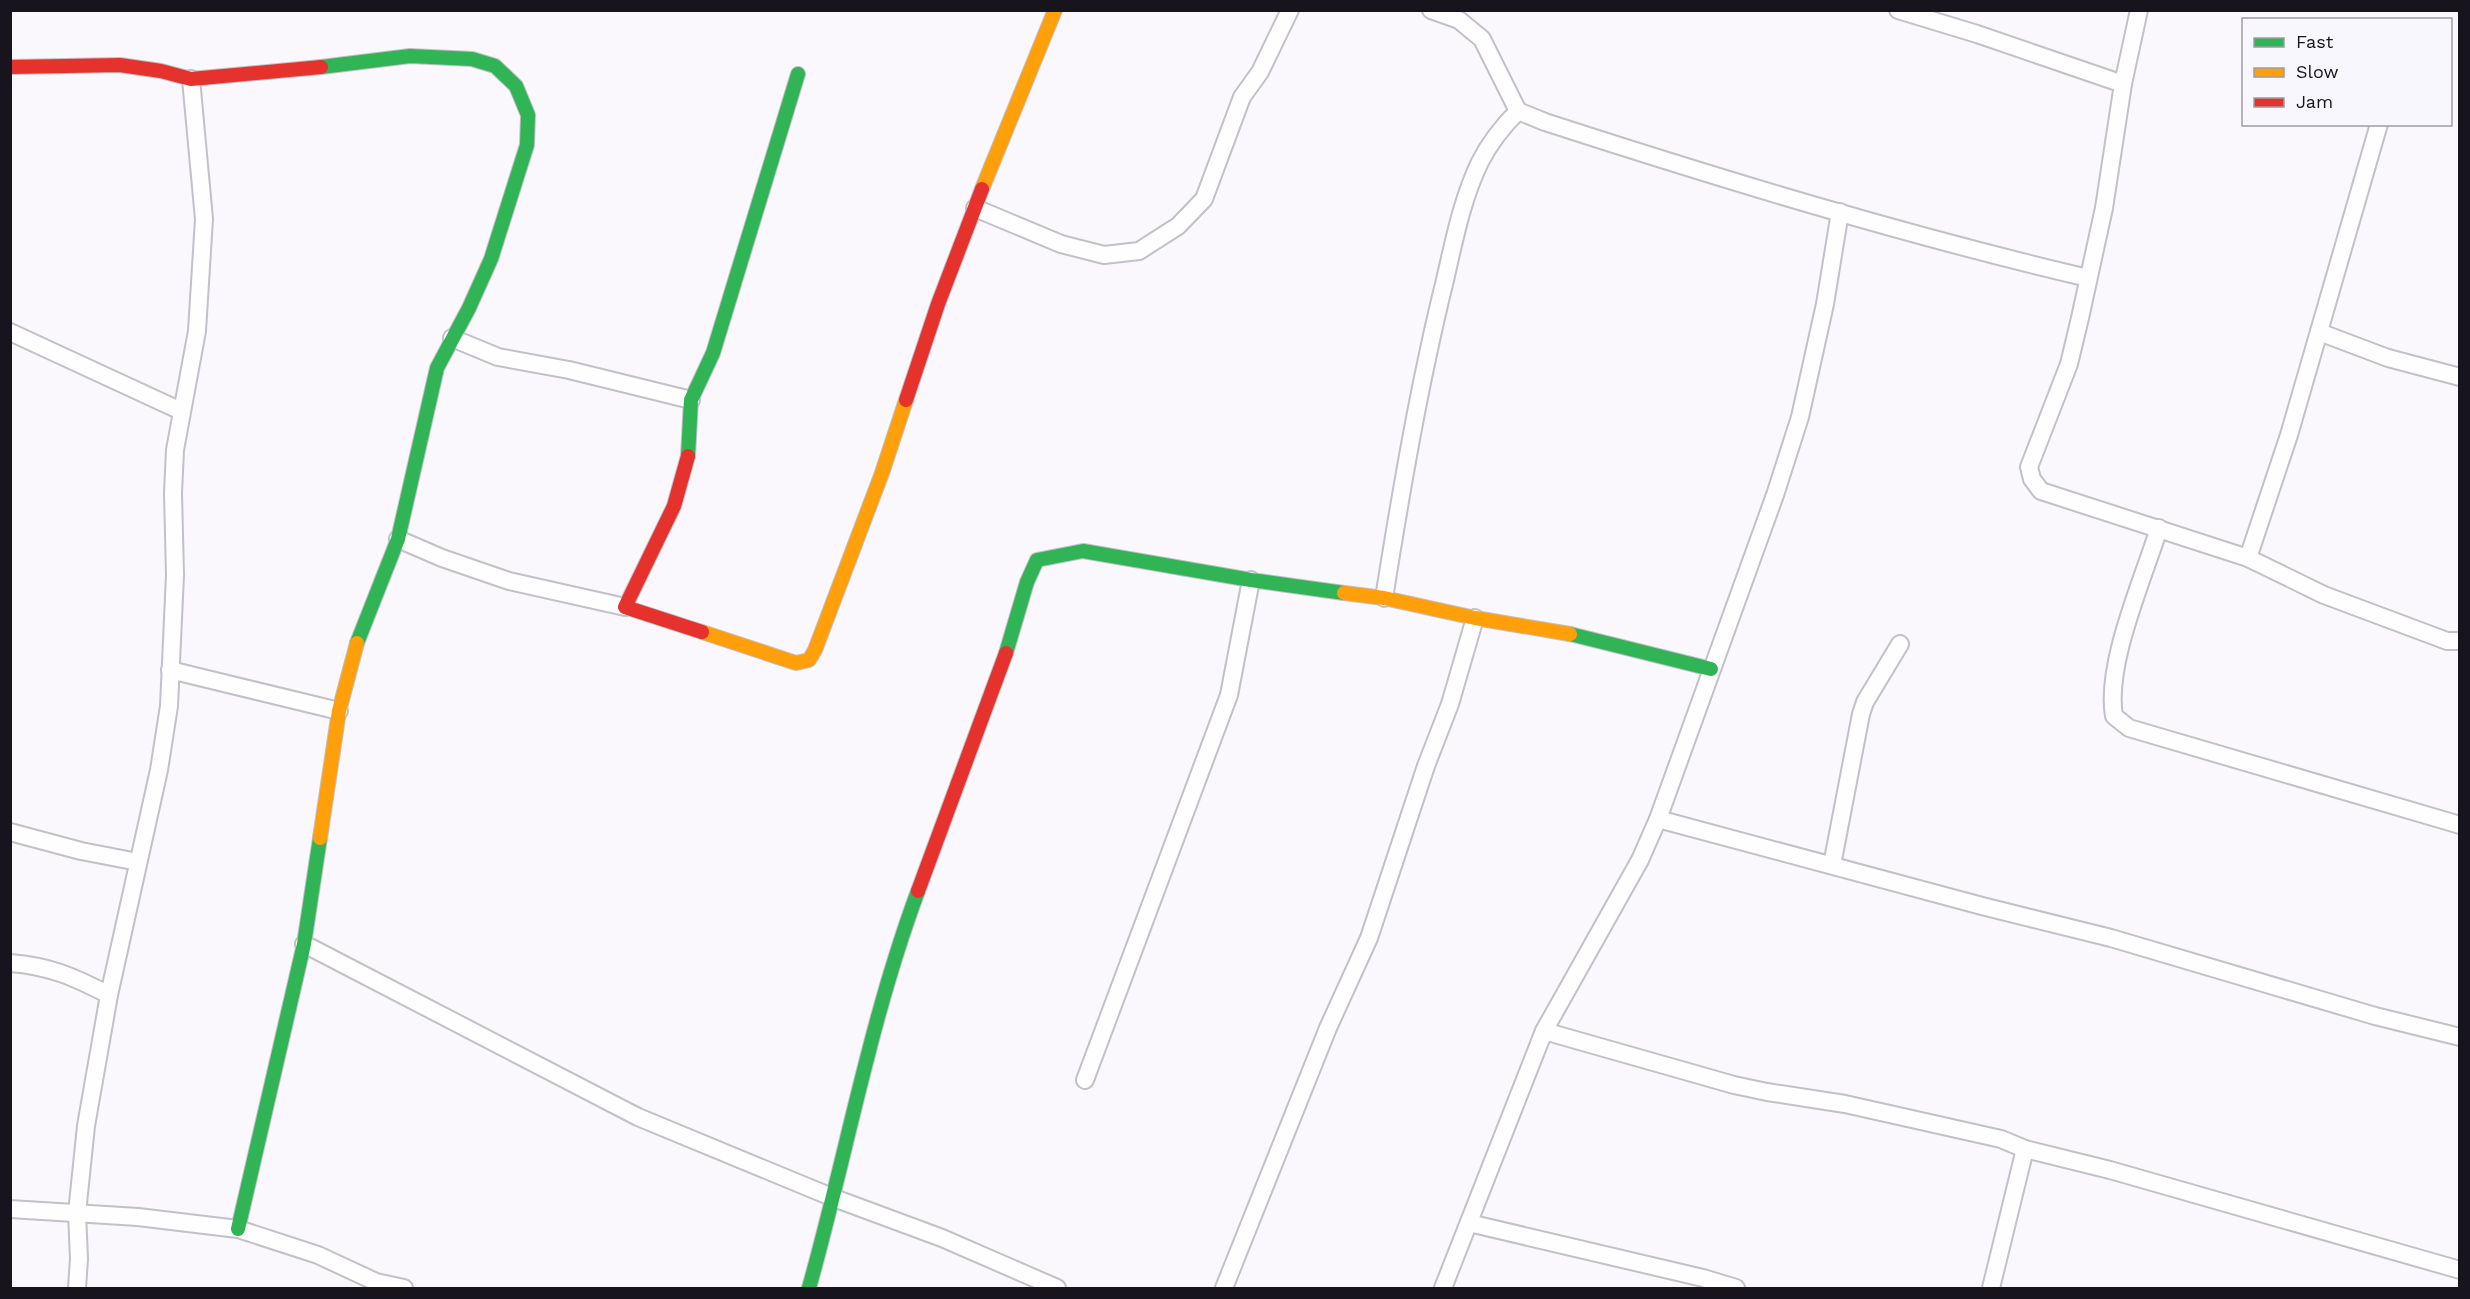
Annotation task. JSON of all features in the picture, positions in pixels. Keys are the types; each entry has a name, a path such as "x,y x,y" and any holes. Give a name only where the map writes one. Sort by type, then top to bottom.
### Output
{"street":[{"path":"398,539 442,558 509,581 625,607 796,663 809,660 815,650 882,473 938,304 1055,10"},
{"path":"975,208 1061,244 1104,255 1139,251 1178,226 1204,199 1242,97 1260,72 1290,10"},
{"path":"1431,10 1459,20 1482,39 1518,111 1700,172 2013,260 2088,278"},
{"path":"1898,10 1977,34 2123,84"},
{"path":"2139,10 2123,84 2104,208 2069,364 2029,467 2032,479 2040,491 2248,558 2324,595 2447,641 2460,641"},
{"path":"10,67 120,65 161,71 191,79 410,56 472,59 495,66 516,86 528,115 526,145 490,259 469,308 434,378 398,539 354,651 339,711 304,944 238,1228"},
{"path":"625,607 674,506 688,461 691,400 713,353 798,74"},
{"path":"77,1288 79,1259 76,1213 86,1126 109,995 159,770 169,706 175,575 173,493 176,450 198,331 204,219 191,79"},
{"path":"1384,598 1412,430 1433,326 1459,222 1468,190 1480,162 1499,130 1518,111"},
{"path":"2248,558 2319,333 2378,126"},
{"path":"1443,1288 1544,1031 1640,860 1658,819 1775,495 1800,417 1825,304 1840,212"},
{"path":"10,332 182,411"},
{"path":"2319,333 2388,358 2460,377"},
{"path":"452,338 498,357 568,370 691,400"},
{"path":"2159,528 2118,654 2112,701 2114,716 2129,728 2460,825"},
{"path":"809,1288 834,1198 844,1144 901,937 1009,646 1027,582 1037,560 1083,551 1251,580 1384,598 1475,618 1570,634 1711,669"},
{"path":"1085,1080 1229,695 1251,580"},
{"path":"1224,1288 1328,1028 1369,938 1425,766 1450,704 1475,618"},
{"path":"1832,865 1861,714 1865,702 1900,644"},
{"path":"170,670 339,711"},
{"path":"1658,819 1982,906 2111,938 2375,1016 2460,1037"},
{"path":"10,832 81,851 138,862"},
{"path":"304,944 638,1118 834,1198 942,1238 1030,1284 1057,1288"},
{"path":"10,963 34,965 71,975 109,995"},
{"path":"1544,1031 1767,1092 1845,1104 2001,1139 2025,1149 2110,1170 2460,1270"},
{"path":"1991,1288 2025,1149"},
{"path":"10,1209 238,1228 318,1255 376,1282 404,1288"},
{"path":"1468,1222 1704,1278 1736,1288"}],"traffic: fast":[{"path":"321,67 410,56 472,59 495,66 516,86 528,115 527,145 491,259 469,308 437,368 398,539 357,643"},
{"path":"688,456 691,400 713,353 798,74"},
{"path":"1006,653 1027,582 1037,560 1083,551 1251,580 1344,593"},
{"path":"1570,634 1711,669"},
{"path":"238,1229 304,944 320,838"},
{"path":"809,1288 872,1038 918,891"}],"traffic: slow":[{"path":"982,189 1055,10"},
{"path":"702,632 796,663 809,660 815,650 882,473 906,400"},
{"path":"1344,593 1384,598 1475,618 1570,634"},
{"path":"320,838 339,711 357,643"}],"traffic: jam":[{"path":"10,67 120,65 161,71 191,79 321,67"},
{"path":"906,400 938,304 982,189"},
{"path":"688,456 674,506 625,607 702,632"},
{"path":"918,891 1006,653"}]}
